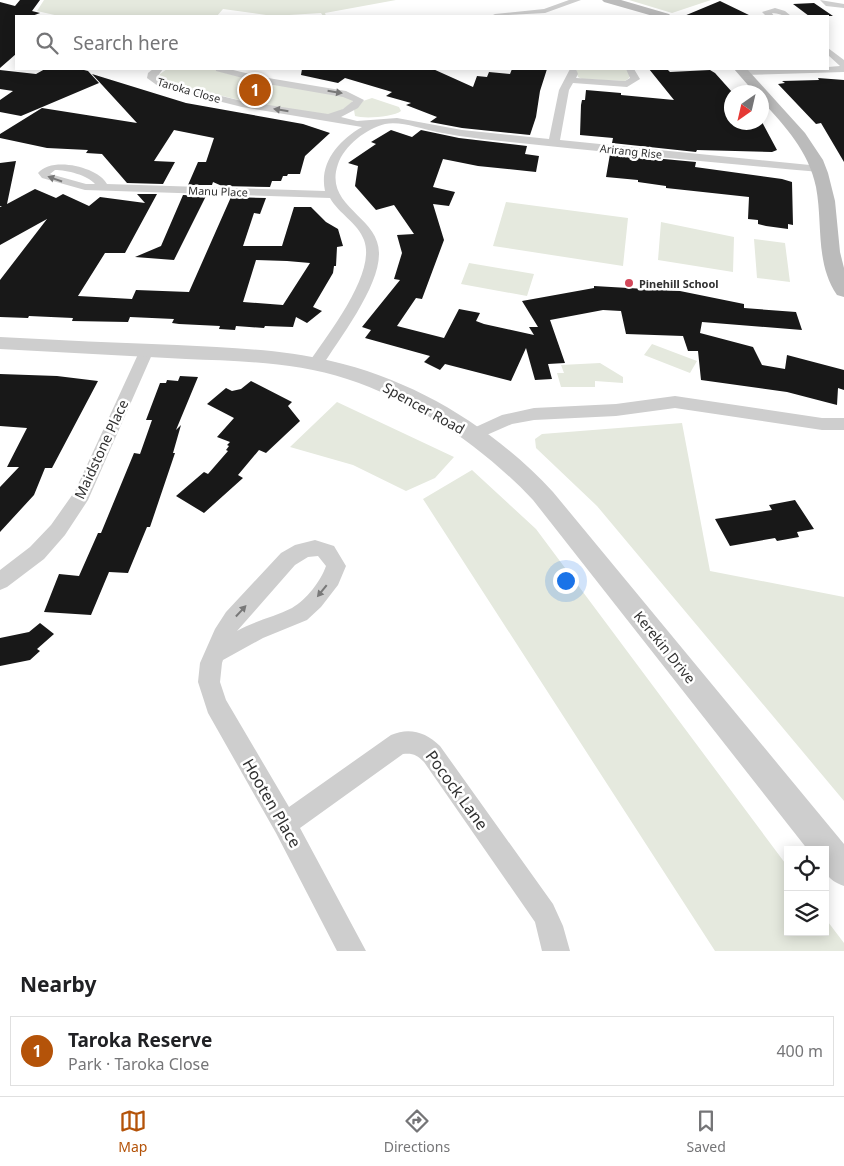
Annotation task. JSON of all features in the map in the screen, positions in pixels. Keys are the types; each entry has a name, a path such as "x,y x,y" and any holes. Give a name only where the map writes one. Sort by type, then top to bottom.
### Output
{"main road":[{"path":"608,0 661,15"},
{"path":"741,71 754,85"},
{"path":"769,102 801,137 820,170 825,189 827,236 838,264 844,291"}],"street":[{"path":"505,15 545,11 577,0"},
{"path":"824,0 830,4 844,6"},
{"path":"769,15 766,12 774,10 786,15"},
{"path":"829,52 844,67"},
{"path":"829,68 844,67"},
{"name":"Taroka Close","path":"158,70 153,73 152,78 161,84 242,104 367,124"},
{"path":"222,70 262,80 351,95 358,98 359,101 352,107 330,118"},
{"path":"554,143 564,90 573,74 571,70"},
{"path":"569,80 627,84 635,79 630,70"},
{"path":"741,71 767,70"},
{"path":"352,107 350,115 367,124"},
{"name":"Arirang Rise","path":"333,195 329,181 331,164 339,152 367,124 387,121 400,121 472,135 820,170"},
{"name":"Manu Place","path":"102,188 333,195"},
{"path":"316,364 347,316 363,286 370,270 373,254 373,247 368,234 333,195"},
{"name":"Spencer Road","path":"0,343 262,356 316,364 353,374 386,386 429,408 473,435 508,419 534,414 616,410 675,402 822,424 844,424"},
{"name":"Maidstone Place","path":"0,581 37,553 58,530 82,495 147,350"},
{"name":"Kerekin Drive","path":"473,435 533,485 565,522 844,870"},
{"name":"Hooten Place","path":"216,653 256,631 300,614 314,601 331,580 336,566 331,556 319,548 311,547 288,559 233,619 222,636 208,672 211,694 285,824 352,951"},
{"name":"Pocock Lane","path":"285,824 399,743 417,742 425,746 432,754 544,913 550,926 556,951"}],"shaded area":[{"path":"44,0 396,0 325,13 326,15 321,13 266,15 223,9 218,15 55,15 37,11"},
{"path":"629,0 711,0 672,13"},
{"path":"166,70 215,70 349,97 353,100 351,104 337,113 323,115 251,103 162,81 158,78"},
{"path":"576,70 627,70 630,75 625,81 582,79 578,77"},
{"path":"372,98 399,107 401,111 379,117 355,116 354,110 363,101"},
{"path":"506,202 628,218 623,266 493,246"},
{"path":"661,222 734,237 733,272 658,260"},
{"path":"754,239 785,243 790,282 757,278"},
{"path":"469,263 534,274 527,296 461,284"},
{"path":"652,344 697,361 690,373 644,355"},
{"path":"600,363 623,377 623,383 595,381 595,387 561,387 557,373 564,373 561,365"},
{"path":"337,402 454,457 435,478 406,491 353,465 290,447"},
{"path":"682,423 710,571 844,597 844,801 597,506 536,448 535,439 542,434"},
{"path":"472,470 536,529 784,862 784,936 829,936 829,923 844,943 844,951 715,951 423,499"}],"building":[{"path":"20,0 40,0 32,11 40,13 35,15 15,15 15,55 0,68 0,2 15,6"},
{"path":"720,1 749,15 686,15"},
{"path":"814,3 833,16 808,15 793,4"},
{"path":"0,70 36,74 43,70 84,70 88,71 99,83 21,116 0,112 0,100 13,91 0,89"},
{"path":"302,70 435,70 473,87 477,76 487,77 489,72 510,74 512,70 547,70 530,135 462,128 430,122 437,117 406,105 411,103 386,96 392,92 345,78 338,83 301,75"},
{"path":"650,70 668,70 670,72 710,70 726,85 724,85 724,130 766,130 777,150 772,152 697,150 696,152 612,143 613,138 580,135 581,105 582,100 585,100 586,90 621,93 621,95 674,100"},
{"path":"92,74 186,103 303,124 330,133 305,156 300,174 283,176 281,181 272,181 270,187 222,186 213,182 212,185 188,185 198,162 206,162 214,138 174,130 154,161 175,162 163,184 127,183 102,154 86,153 88,150 47,148 0,138 0,134 42,108 137,123"},
{"path":"818,78 844,80 844,162 821,123 816,124 778,84 785,83 782,81 819,80"},
{"path":"391,130 412,137 421,130 459,138 527,146 525,154 539,156 536,172 478,166 443,159 433,187 455,192 449,206 433,204 444,240 422,299 416,298 397,326 444,338 459,309 480,313 476,321 484,324 534,335 529,327 538,327 522,301 594,288 594,286 680,291 744,304 744,308 796,312 802,330 702,322 700,333 753,347 762,365 785,369 787,355 844,370 844,390 838,388 837,405 787,392 701,380 698,351 688,351 683,336 626,334 621,311 603,310 550,320 565,363 548,364 552,379 535,380 526,348 511,381 445,364 440,370 424,362 430,356 365,338 371,330 362,327 400,280 394,279 402,253 397,235 414,234 394,205 376,210 355,186 358,166 348,163 376,144 371,142"},
{"path":"610,154 696,162 695,167 792,182 793,225 788,224 788,229 758,224 758,220 748,219 749,197 666,188 666,186 638,182 638,180 606,177"},
{"path":"16,161 7,204 35,189 56,198 63,194 89,206 100,197 145,203 137,194 157,194 125,253 105,253 78,296 132,299 136,290 189,292 231,197 266,198 260,214 254,213 243,246 282,246 294,207 311,207 326,222 338,229 343,246 337,247 336,266 334,266 333,273 313,307 322,311 307,323 296,317 293,327 265,326 264,328 236,326 235,330 219,329 220,326 172,323 174,319 130,317 128,322 72,321 73,318 29,316 28,318 0,317 0,280 47,219 0,245 0,207 2,206 0,206 0,163","holes":["256,260 310,263 283,305 243,302"]},
{"path":"183,195 206,196 174,260 135,257 161,246"},
{"path":"0,374 57,376 98,381 52,468 45,468 34,495 0,532 0,487 19,467 7,467 27,428 0,426"},
{"path":"180,376 198,377 176,430 181,425 173,453 175,453 150,527 147,527 128,573 109,572 91,615 44,612 59,574 79,576 98,533 101,533 134,453 140,454 152,420 146,420 160,383 166,383 167,380 178,381"},
{"path":"251,381 292,402 288,406 300,421 266,453 259,450 238,475 243,478 204,513 176,496 204,472 208,474 228,451 226,450 229,446 227,445 230,442 217,437 234,418 207,404 226,388 232,391 241,389"},
{"path":"795,500 814,529 797,532 799,537 777,541 775,538 730,546 715,519 772,510 769,505"},
{"path":"40,623 54,634 37,649 40,651 30,660 0,666 0,638 29,632"}],"place":[{"name":"Taroka Reserve","path":"255,90"},
{"name":"Pinehill School","path":"629,283"}]}
